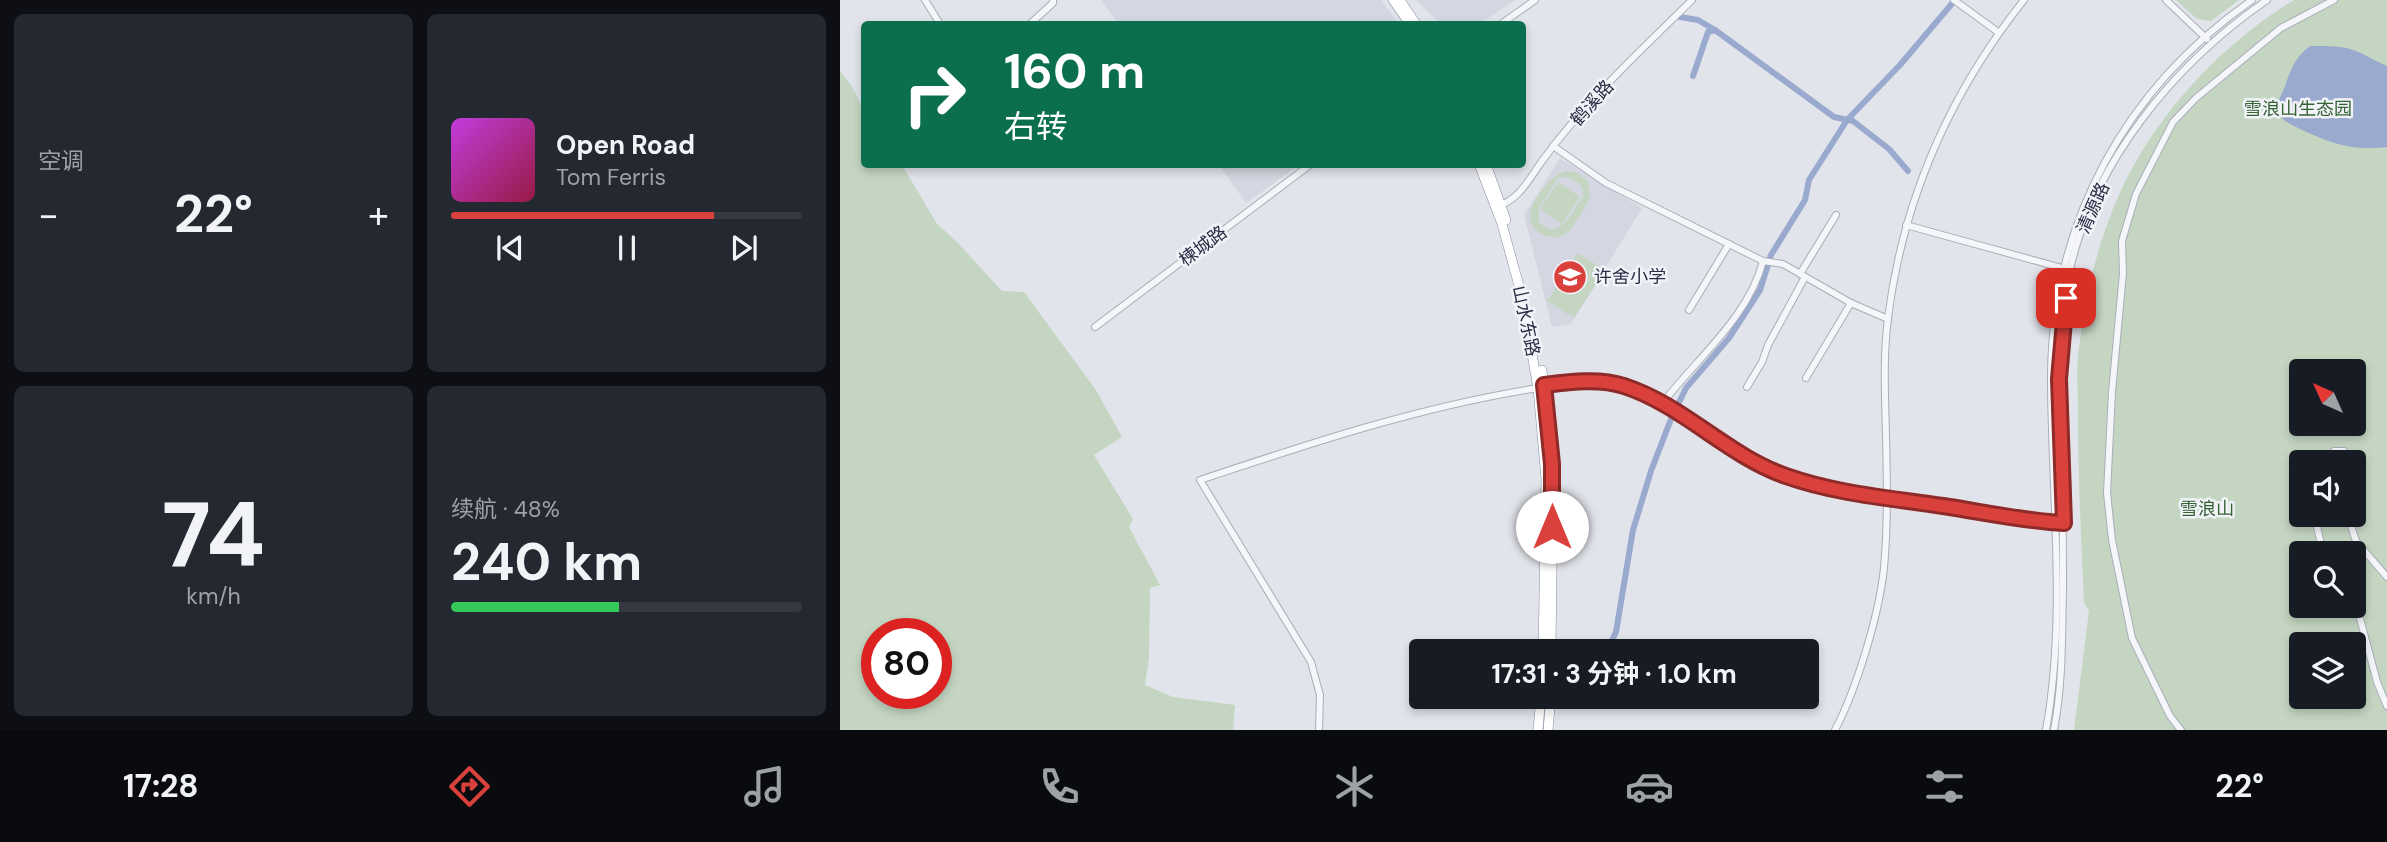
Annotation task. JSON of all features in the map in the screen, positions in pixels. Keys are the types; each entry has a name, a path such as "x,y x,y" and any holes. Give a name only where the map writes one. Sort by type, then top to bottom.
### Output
{"highway":[{"path":"1393,0 1408,21"},
{"path":"1401,0 1414,21"},
{"name":"山水东路","path":"1481,168 1498,206"},
{"name":"山水东路","path":"1487,168 1521,293 1541,386 1553,485 1552,639"},
{"name":"山水东路","path":"1541,386 1546,478 1543,639"},
{"path":"1538,730 1540,709"},
{"path":"1548,730 1550,709"}],"street":[{"path":"925,0 938,21"},
{"path":"1033,21 1053,0"},
{"path":"1506,21 1535,0"},
{"name":"鹤溪路","path":"1498,206 1516,196 1553,146 1643,48 1692,0"},
{"path":"1954,0 1998,33"},
{"path":"1835,730 1868,645 1884,570 1885,371 1888,319 1906,225 1916,190 1959,98 1998,33 2024,0"},
{"path":"2166,0 2211,43"},
{"name":"清源路","path":"2046,730 2055,650 2051,375 2053,333 2086,201 2112,147 2151,91 2204,36 2252,0"},
{"name":"清源路","path":"2054,730 2062,667 2066,523 2059,379 2067,270 2092,208 2122,149 2167,88 2211,43 2267,0"},
{"path":"2181,730 2170,716 2132,638 2112,540 2107,492 2112,392 2123,273 2122,241 2136,194 2173,122 2196,98 2281,28 2334,0"},
{"path":"1553,146 1606,183 1763,261 1782,264 1851,303 1888,319"},
{"name":"楝城路","path":"1095,327 1306,168"},
{"path":"1747,387 1836,215"},
{"path":"1906,225 2080,273"},
{"path":"1689,310 1729,244"},
{"path":"1663,405 1741,309 1759,276 1763,261"},
{"path":"1805,378 1851,303"},
{"path":"1319,730 1320,695 1311,662 1200,480 1369,425 1481,397 1541,386 1574,382 1623,385 1663,405 1782,475 1816,486 2066,523"},
{"path":"2351,527 2356,541 2387,577"},
{"path":"2360,618 2377,682 2387,706"}],"shaded area":[{"path":"1101,0 1381,0 1397,21 1117,21"},
{"path":"1416,0 1515,0 1484,21 1438,21"},
{"name":"许舍小学","path":"1560,158 1642,208 1571,324 1552,327 1524,215"},
{"path":"1221,168 1295,168 1246,203"}],"green space":[{"path":"2176,0 2239,0 2211,21 2197,19"},
{"path":"2294,0 2387,0 2387,730 2074,730 2089,611 2084,603 2078,364 2084,313 2096,260 2113,209 2144,147 2187,90 2238,40"},
{"path":"840,71 856,94 861,107 861,168 904,168 937,224 1002,291 1024,292 1096,390 1122,437 1094,455 1133,519 1129,527 1160,585 1150,588 1149,658 1145,685 1173,697 1235,705 1233,730 840,730"},
{"path":"1576,172 1588,181 1590,198 1569,231 1554,237 1537,231 1530,220 1530,214 1544,188 1561,173","holes":["1562,177 1580,184 1583,196 1570,217 1553,229 1539,222 1539,208 1557,180"]},
{"path":"1558,182 1580,197 1562,224 1540,209"},
{"path":"1578,253 1605,270 1574,318 1547,301"}],"water":[{"path":"2310,46 2351,49 2387,66 2387,147 2362,148 2330,142 2292,125 2279,114 2277,105 2292,69 2297,59"}],"waterway":[{"path":"1613,639 1633,530 1651,471 1686,388 1729,338 1760,290 1771,255 1805,200 1809,180 1847,120 1900,65 1955,0"},
{"path":"1680,17 1698,20 1715,30"},
{"path":"1693,76 1708,32 1715,30 1834,117 1853,121 1889,149 1908,171"}],"place":[{"name":"许舍小学","path":"1570,277"}],"route":[{"path":"1552,527 1552,464 1544,385 1574,382 1623,385 1662,404 1782,475 1816,486 1854,494 2064,523 2059,379 2060,343 2066,298"}],"park label":[{"name":"雪浪山生态园","path":"2298,109"},
{"name":"雪浪山","path":"2207,509"}]}
